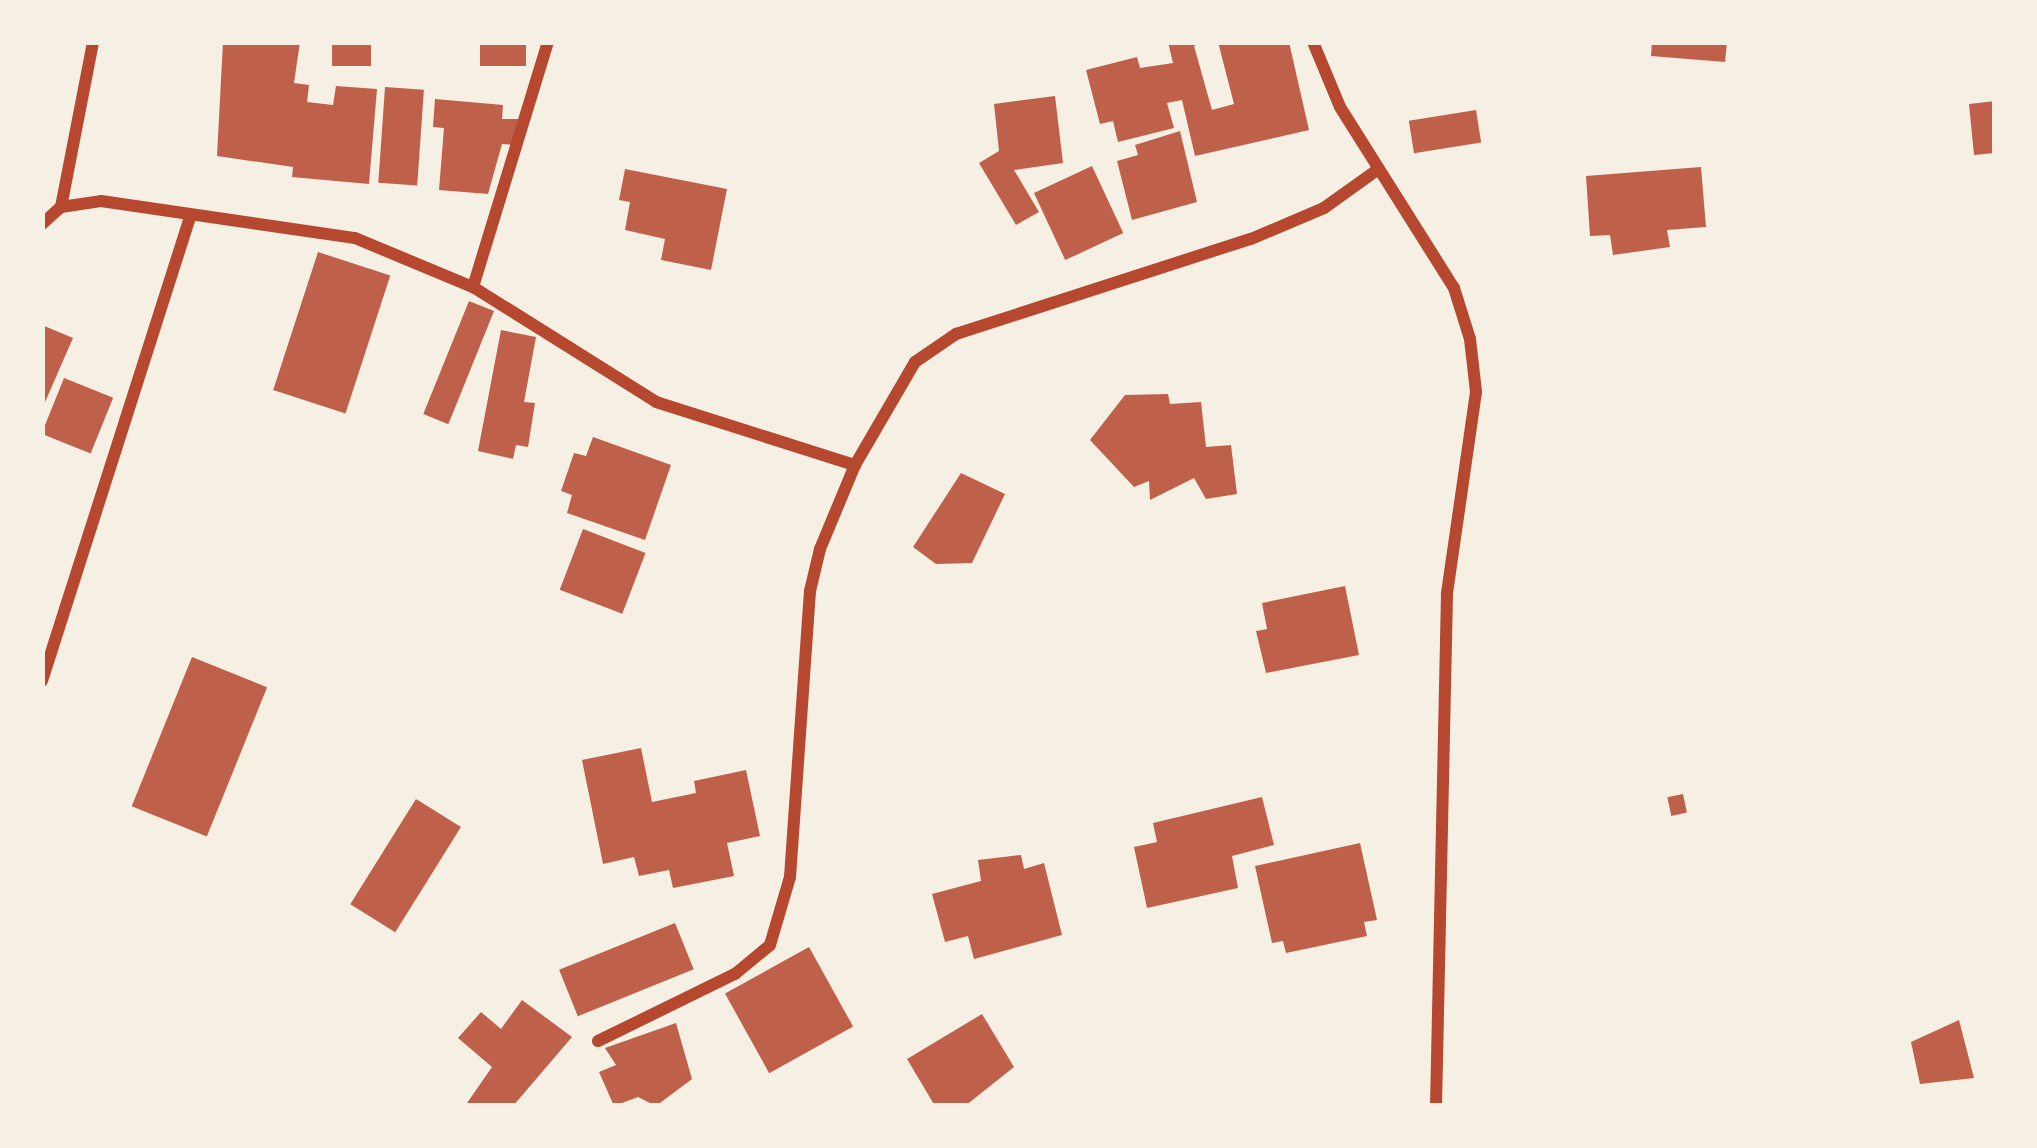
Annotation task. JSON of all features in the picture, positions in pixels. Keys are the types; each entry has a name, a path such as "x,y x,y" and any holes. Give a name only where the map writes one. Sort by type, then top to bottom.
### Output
{"street":[{"path":"61,207 93,42"},
{"path":"473,287 548,42"},
{"path":"1312,42 1377,170 1454,288 1476,392 1447,594 1436,1106"},
{"path":"598,1041 735,974 770,945 790,877 810,591 855,465 915,362 956,334 1169,272 1324,208 1377,170"},
{"path":"42,224 61,207 101,201 189,220 356,238 473,287 656,402 855,465"},
{"path":"42,680 189,220"}],"building":[{"path":"223,42 300,42 294,83 309,85 307,102 333,105 336,86 377,89 369,184 292,177 293,167 217,156"},
{"path":"332,42 371,42 371,66 332,66"},
{"path":"480,42 526,42 526,66 480,66"},
{"path":"1168,42 1203,42 1194,46 1212,110 1234,104 1218,42 1289,42 1309,130 1195,156 1182,100 1167,103 1174,128 1118,142 1113,121 1100,124 1086,70 1137,57 1140,68 1173,63"},
{"path":"1652,42 1727,42 1725,62 1651,56"},
{"path":"385,87 424,90 417,185 378,183"},
{"path":"1055,96 1063,163 1014,170 1039,212 1016,225 979,163 999,151 994,104"},
{"path":"435,99 503,105 502,119 518,119 516,145 502,144 488,194 439,190 444,128 433,127"},
{"path":"1995,101 1995,153 1974,155 1969,104"},
{"path":"1476,110 1481,143 1414,153 1409,121"},
{"path":"1180,131 1197,202 1132,220 1117,161 1138,155 1135,145"},
{"path":"1092,166 1123,233 1065,260 1034,193"},
{"path":"1701,167 1706,227 1667,230 1670,247 1613,255 1610,235 1590,236 1586,176"},
{"path":"625,169 727,189 711,270 661,260 665,239 625,230 630,202 619,200"},
{"path":"318,252 390,275 345,413 273,390"},
{"path":"469,301 494,311 448,424 423,414"},
{"path":"42,325 73,338 42,409"},
{"path":"501,330 536,337 524,402 535,403 528,447 516,445 513,459 478,451"},
{"path":"64,378 113,398 91,453 42,434"},
{"path":"1168,394 1170,404 1201,402 1206,447 1231,445 1237,494 1206,499 1194,478 1150,500 1149,481 1134,487 1090,440 1125,395"},
{"path":"593,437 671,465 645,540 567,513 572,495 561,491 574,453 586,456"},
{"path":"961,473 1005,494 972,563 936,564 913,547"},
{"path":"583,529 646,553 622,614 560,590"},
{"path":"1345,586 1359,655 1266,673 1256,631 1267,629 1262,603"},
{"path":"192,657 267,687 207,837 132,806"},
{"path":"641,748 652,802 696,793 694,781 746,770 760,836 727,843 734,876 673,888 669,870 639,876 634,857 603,864 582,760"},
{"path":"1683,794 1687,813 1671,816 1667,797"},
{"path":"1262,797 1274,845 1232,856 1238,888 1147,908 1134,847 1157,842 1153,823"},
{"path":"416,799 461,827 395,932 350,904"},
{"path":"1360,843 1377,920 1364,922 1367,936 1286,953 1283,941 1272,943 1255,866"},
{"path":"1021,855 1024,869 1044,863 1062,935 974,959 968,936 945,942 932,894 981,881 978,860"},
{"path":"675,923 694,969 578,1016 559,970"},
{"path":"809,947 853,1027 769,1073 725,994"},
{"path":"522,1000 572,1037 513,1106 465,1106 492,1067 458,1038 481,1012 501,1029"},
{"path":"982,1014 1014,1067 965,1106 935,1106 907,1059"},
{"path":"1959,1020 1974,1078 1920,1084 1911,1042"},
{"path":"676,1023 692,1079 656,1106 638,1097 614,1106 599,1072 616,1065 605,1048"}]}
